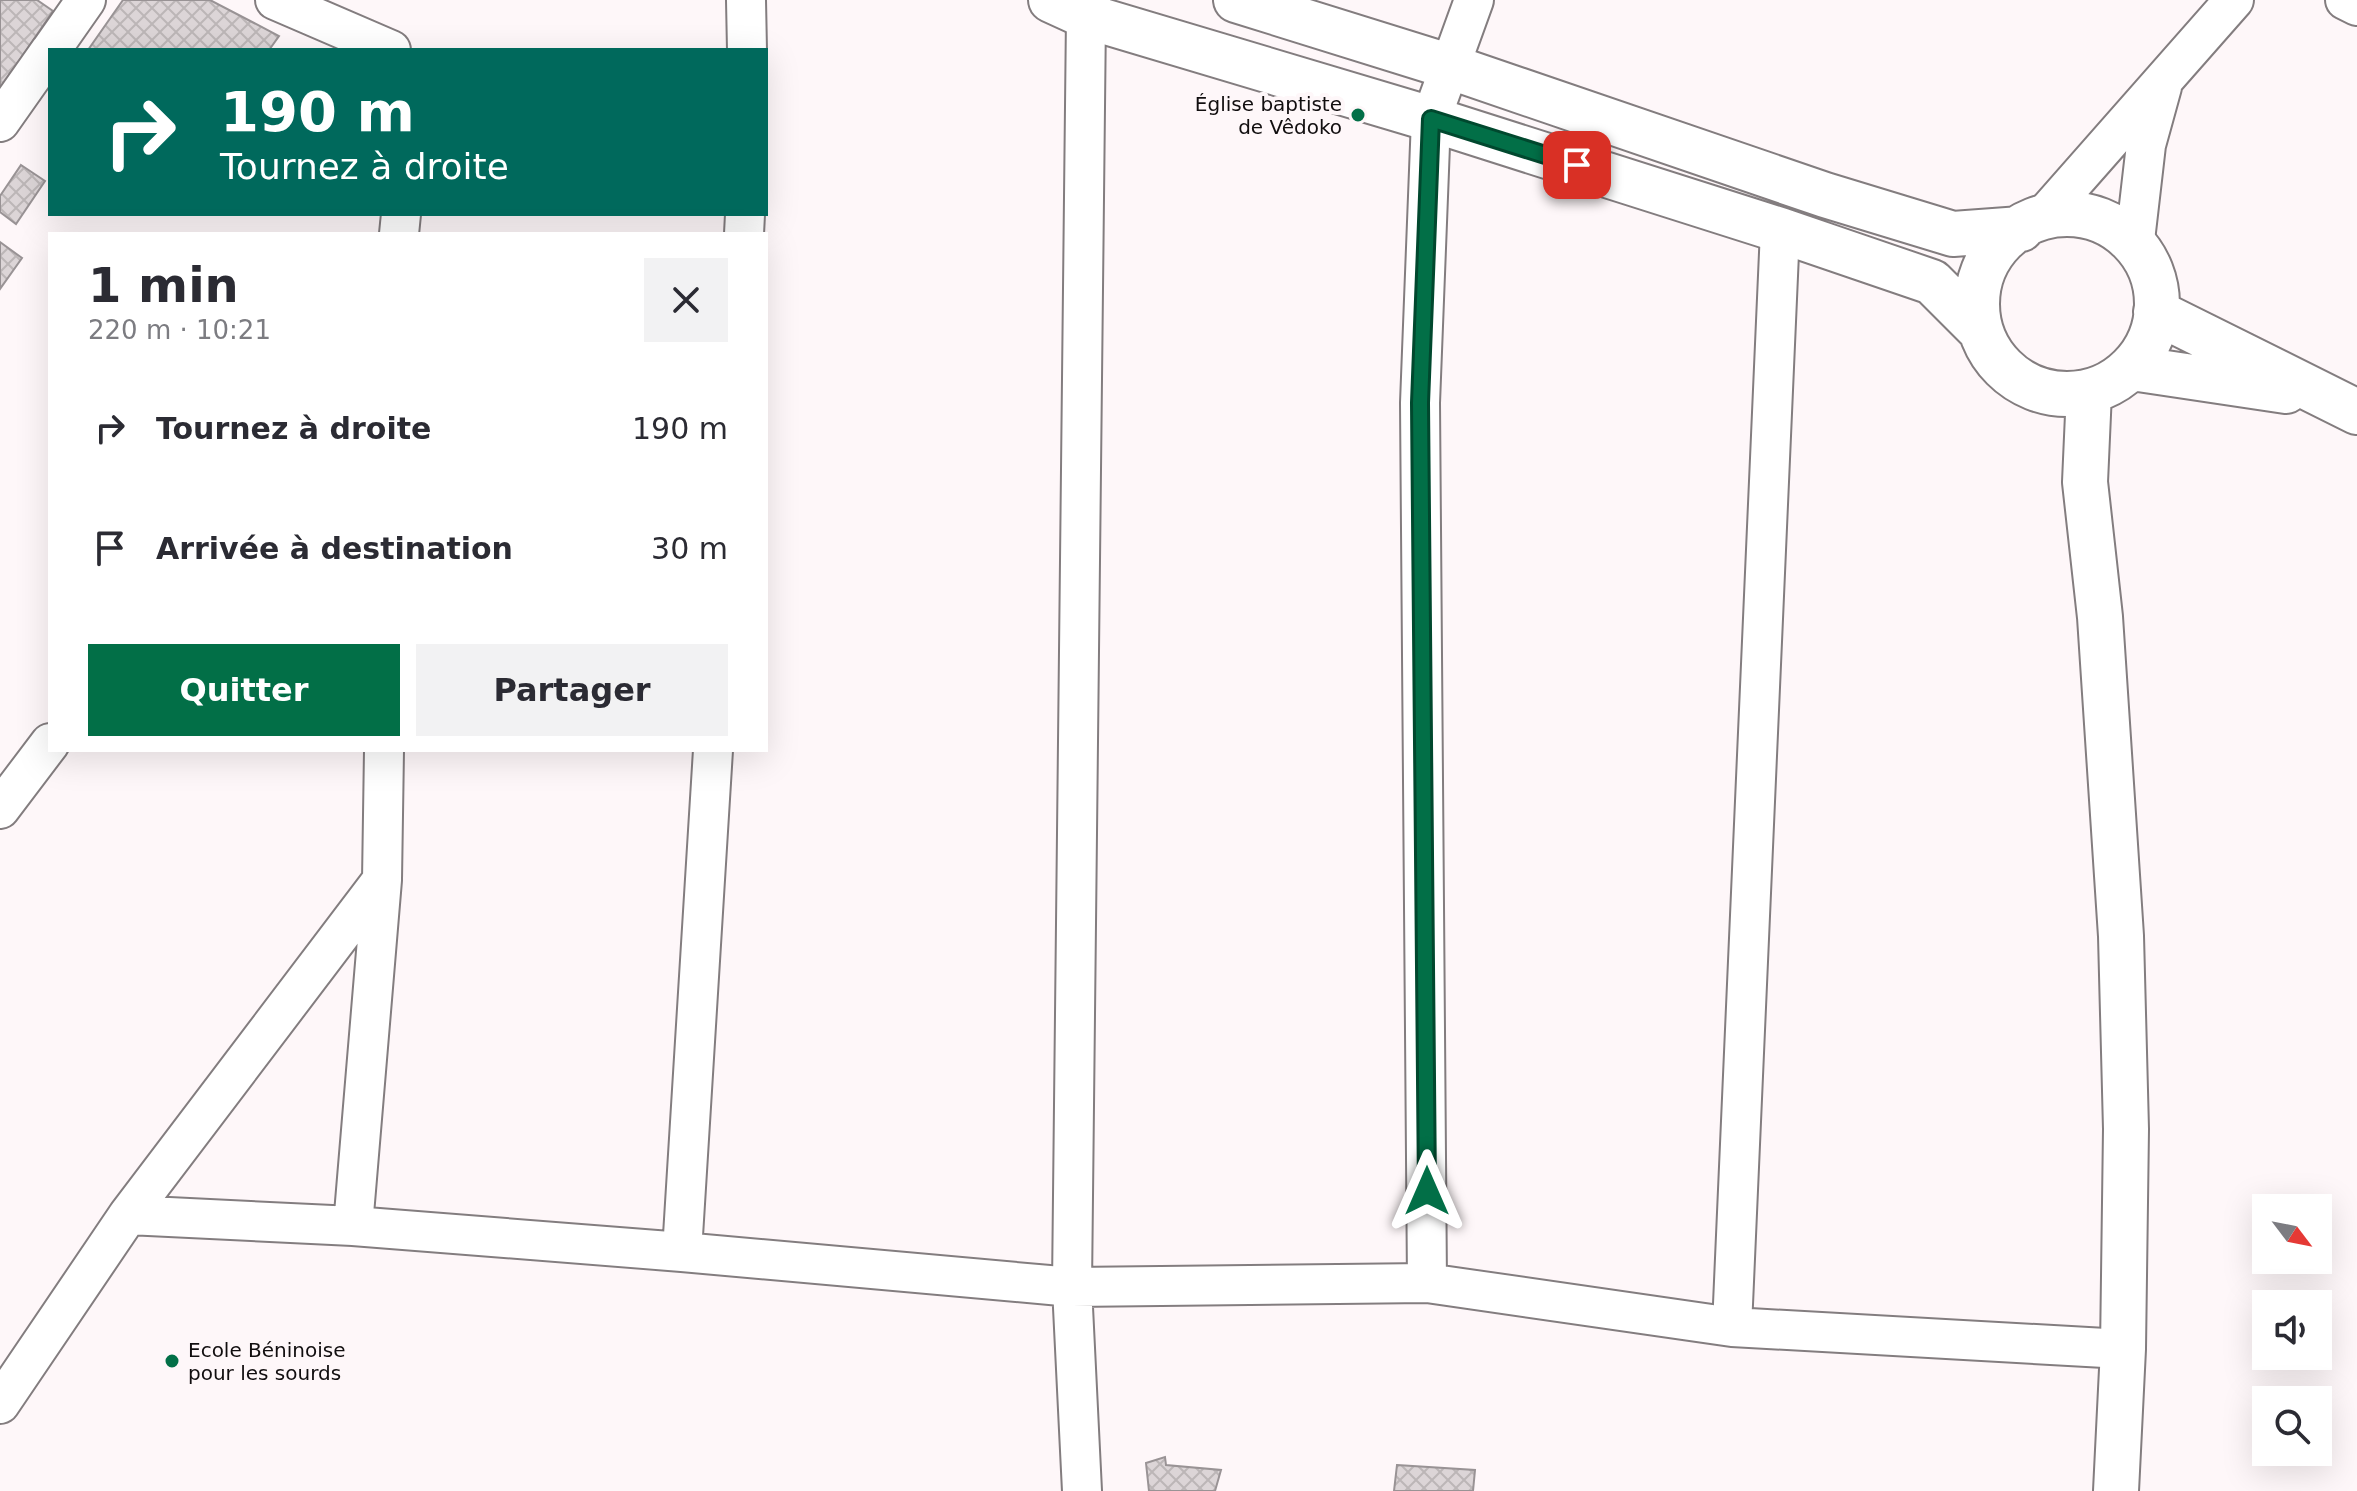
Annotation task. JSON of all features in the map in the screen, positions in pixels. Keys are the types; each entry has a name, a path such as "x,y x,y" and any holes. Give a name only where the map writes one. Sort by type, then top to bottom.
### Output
{"street":[{"path":"51,48 86,0"},
{"path":"275,0 386,48"},
{"path":"746,0 747,48"},
{"path":"1236,0 1451,67 1825,195 1953,234 2032,224 2162,84 2234,0"},
{"path":"1427,1283 1420,403 1431,119 1474,0"},
{"path":"2345,0 2357,6"},
{"path":"1082,1491 1072,1287 1076,5 1780,230 1932,282 1977,327 1998,362 2015,378 2036,389 2071,392 2120,378 2132,368 2151,335 2156,312 2153,272 2135,240 2089,217 2060,214 2010,236 1994,252 1983,274 1977,327"},
{"path":"0,122 48,53"},
{"path":"2135,240 2146,145 2162,84"},
{"path":"1732,1327 1780,230"},
{"path":"2156,312 2340,405"},
{"path":"2132,368 2340,405"},
{"path":"2071,392 2100,617 2121,936 2126,1129 2123,1349 2116,1491"},
{"path":"0,809 48,746"},
{"path":"353,1226 382,880 384,752"},
{"path":"682,1252 713,752"},
{"path":"0,1404 128,1215 382,880"},
{"path":"128,1215 353,1226 1072,1287 1427,1283 1732,1327 2123,1349"}],"building":[{"path":"0,0 37,0 53,11 0,89"},
{"path":"123,0 210,0 279,36 270,48 89,48"},
{"path":"21,165 45,181 16,224 0,212 0,196"},
{"path":"0,242 22,258 0,289"},
{"path":"1165,1457 1166,1465 1221,1470 1215,1491 1149,1491 1146,1463"},
{"path":"1397,1465 1475,1470 1473,1491 1394,1491"}],"place":[{"name":"Église baptiste de Vêdoko","path":"1358,115"},
{"name":"Ecole Béninoise pour les sourds","path":"172,1361"}],"route":[{"path":"1427,1191 1420,403 1431,119 1577,165"}]}
